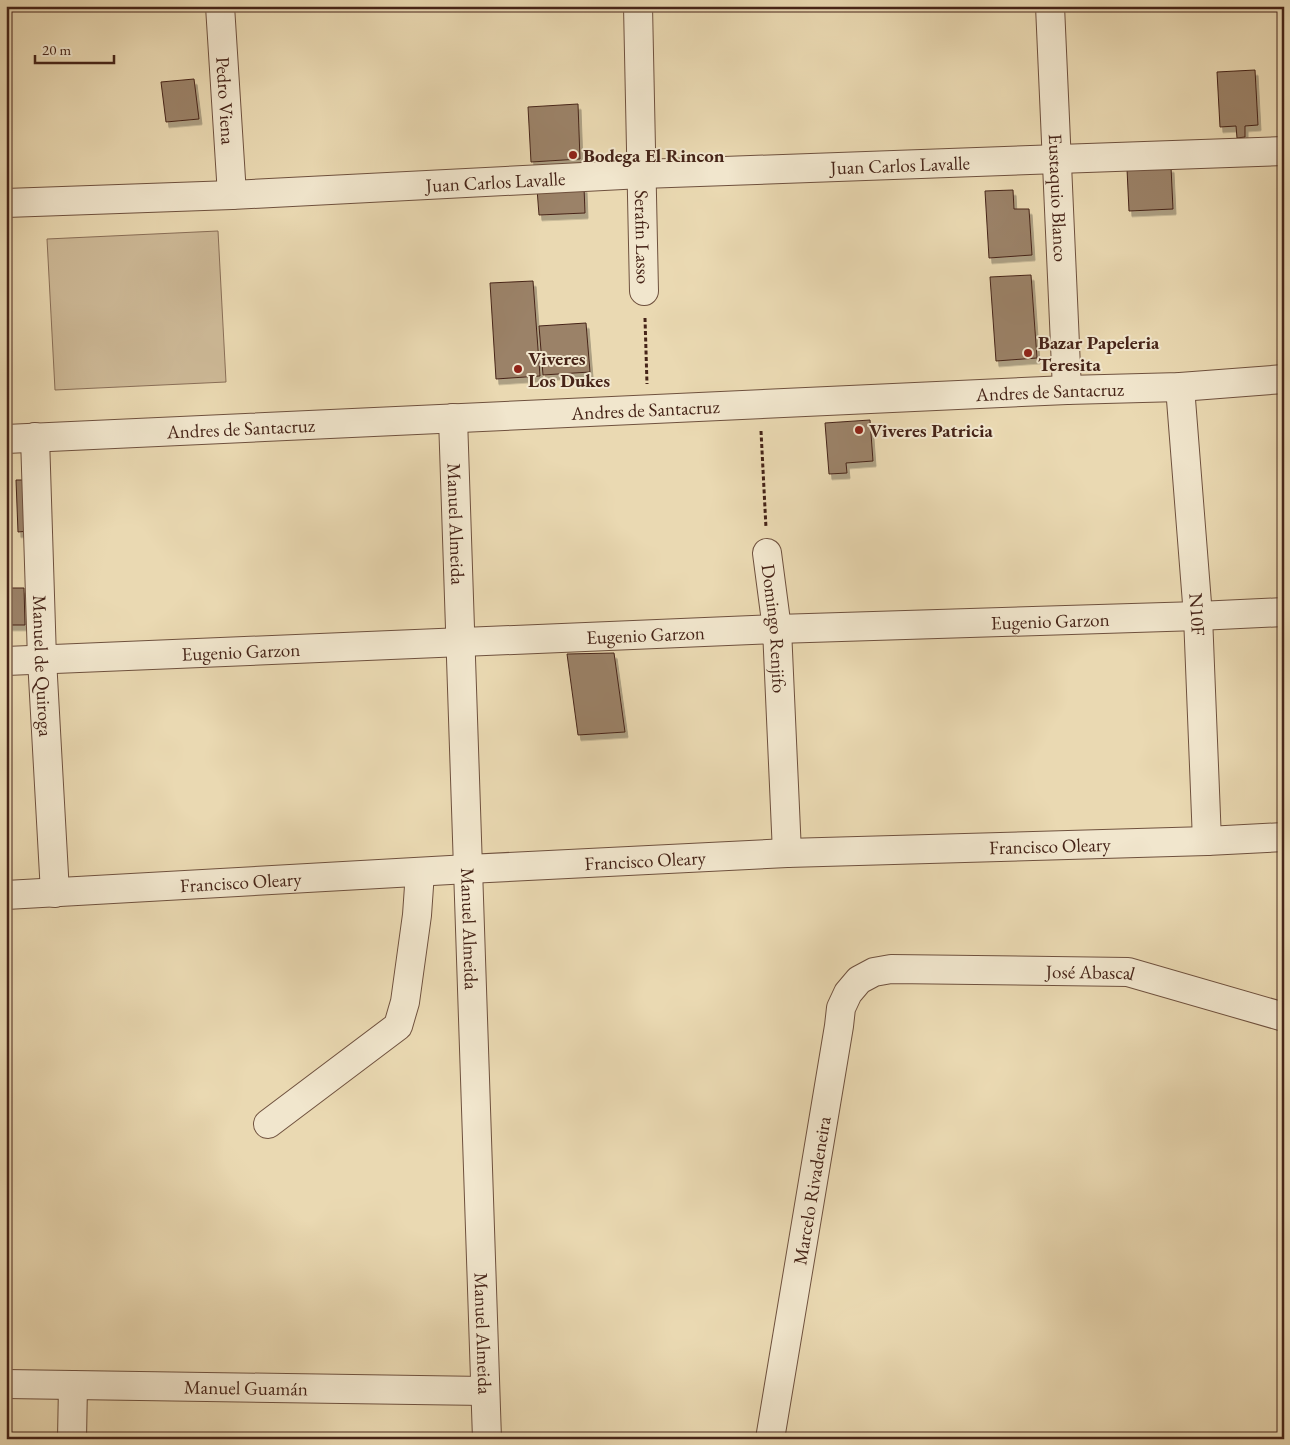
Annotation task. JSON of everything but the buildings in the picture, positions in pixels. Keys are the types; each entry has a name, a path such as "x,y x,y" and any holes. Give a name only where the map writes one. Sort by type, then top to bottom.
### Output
{"street":[{"name":"Pedro Viena","path":"220,6 232,195"},
{"name":"Serafin Lasso","path":"638,6 644,291"},
{"name":"Eustaquio Blanco","path":"1050,6 1067,390"},
{"name":"Juan Carlos Lavalle","path":"6,203 232,195 642,174 1284,151"},
{"name":"Andres de Santacruz","path":"6,439 1067,390 1180,387 1284,379"},
{"name":"N10F","path":"1180,387 1198,616 1207,841"},
{"name":"Manuel Almeida","path":"453,418 487,1439"},
{"name":"Manuel de Quiroga","path":"36,438 42,659 56,893"},
{"name":"Domingo Renjifo","path":"767,553 777,628 787,853"},
{"name":"Eugenio Garzon","path":"6,661 777,628 1284,612"},
{"name":"Francisco Oleary","path":"6,895 787,853 1207,841 1284,837"},
{"path":"268,1124 398,1026 406,1002 417,915 420,872"},
{"name":"José Abascal","path":"891,969 1128,972 1284,1017"},
{"name":"Marcelo Rivadeneira","path":"770,1439 838,1036 841,1008 848,992 859,980 874,972 891,969"},
{"name":"Manuel Guamán","path":"6,1384 485,1391"},
{"path":"72,1439 73,1385"}],"path":[{"name":"Serafin Lasso","path":"644,291 648,409"},
{"name":"Domingo Renjifo","path":"759,404 767,553"}],"shaded area":[{"path":"218,231 226,382 55,390 47,239"}],"place":[{"name":"Bodega El Rincon","path":"573,155"},
{"name":"Bazar Papeleria Teresita","path":"1028,353"},
{"name":"Viveres Los Dukes","path":"518,369"},
{"name":"Viveres Patricia","path":"859,430"}]}
